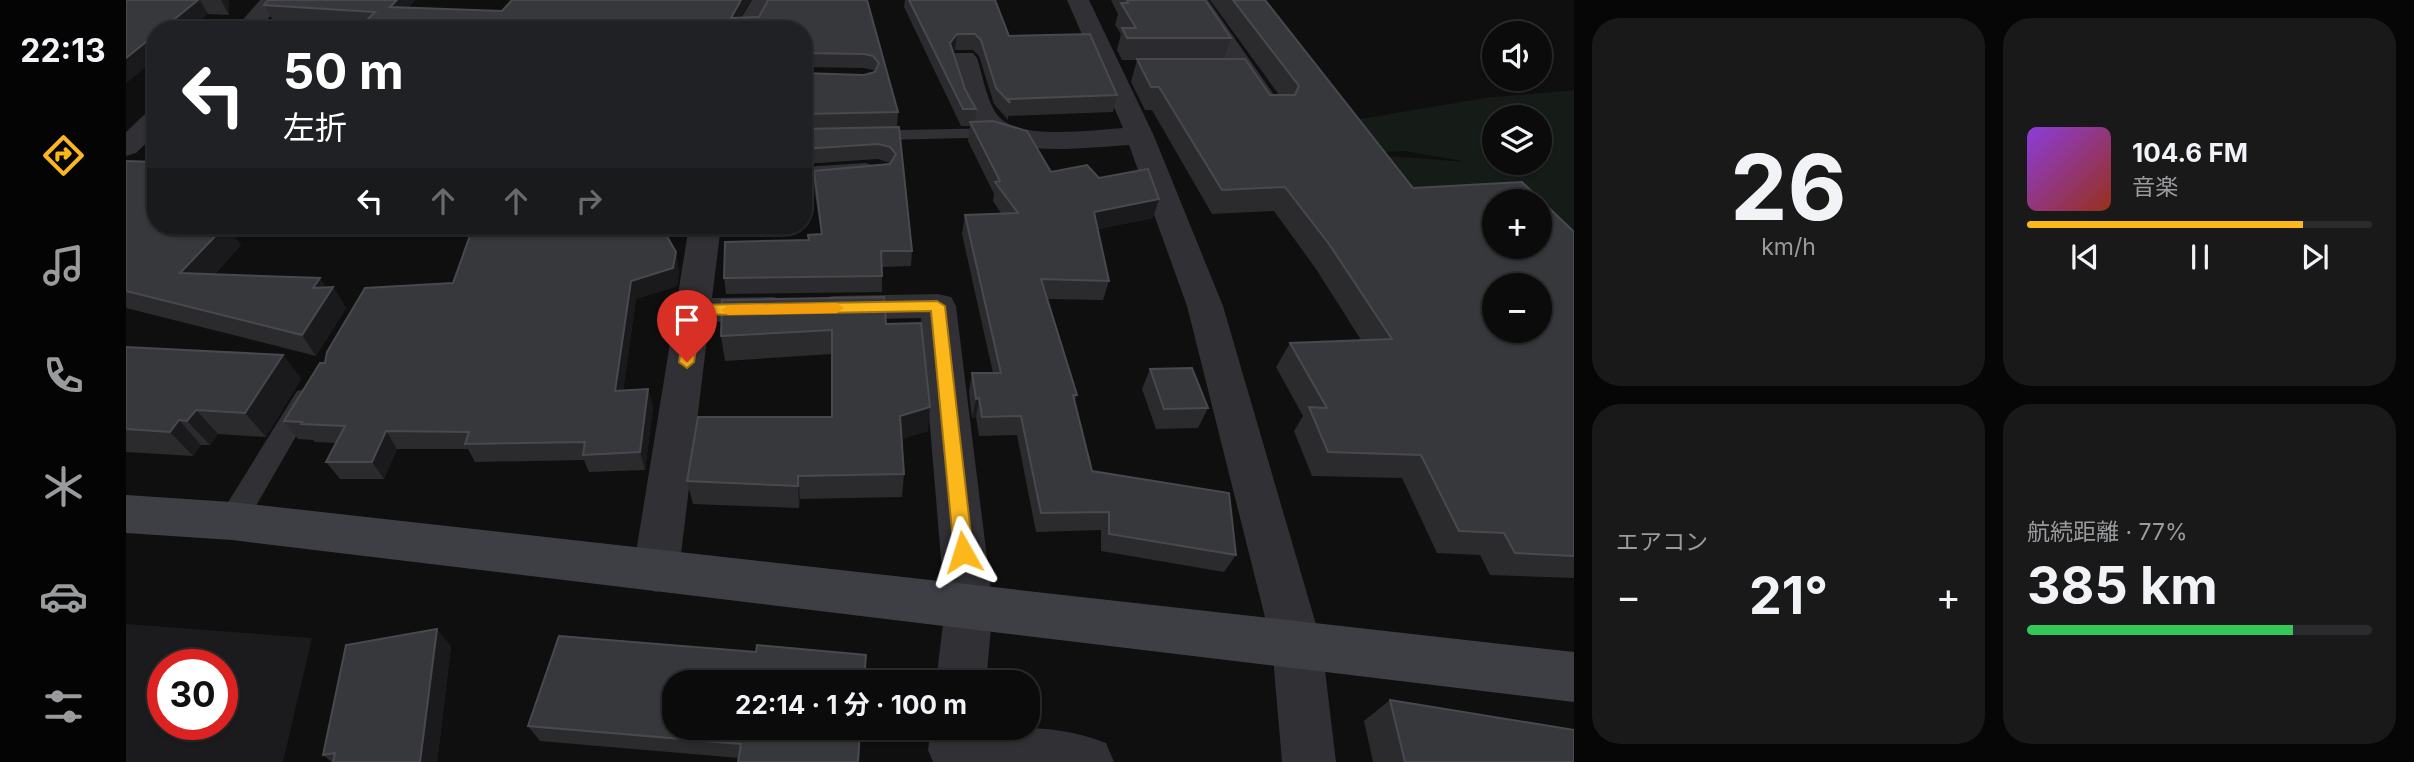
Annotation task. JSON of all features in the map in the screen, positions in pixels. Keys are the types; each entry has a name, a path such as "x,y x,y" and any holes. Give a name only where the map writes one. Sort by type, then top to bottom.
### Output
{"street":[{"path":"254,21 272,0"},
{"path":"751,21 763,0"},
{"path":"1078,0 1124,71 1140,136 1205,306 1297,645 1309,762"},
{"path":"1197,0 1243,71 1273,111"},
{"path":"964,58 989,123 1004,133 1033,139 1140,136"},
{"path":"1216,71 1243,71"},
{"path":"126,147 147,128"},
{"path":"812,175 878,171"},
{"path":"656,571 704,235"},
{"path":"694,310 937,306 969,607 962,670"},
{"path":"126,514 232,521 1574,677"},
{"path":"956,740 955,750 1087,762"}],"lane":[{"path":"812,137 1004,133"},
{"path":"232,521 322,372"}],"shaded area":[{"path":"1574,90 1574,263 1552,223 1552,189 1482,189 1482,203 1418,206 1373,155 1468,162 1405,151 1367,153 1336,123 1485,98"},
{"path":"126,624 312,638 283,762 126,762"}],"building":[{"path":"126,0 198,0 172,21 147,21 147,41 126,58"},
{"path":"268,0 397,0 390,7 502,11 512,0 741,0 731,18 759,17 768,0 867,0 898,112 812,114 812,73 864,75 875,72 879,63 873,56 864,54 812,53 812,21 366,21 375,12 264,5"},
{"path":"909,0 995,0 1009,36 1090,34 1117,95 1008,99 1010,103 996,88 981,40 975,34 957,34 950,43 965,89 976,109 963,109"},
{"path":"1127,0 1205,0 1231,38 1127,38 1122,28 1136,28 1121,3 1128,3"},
{"path":"1233,0 1265,0 1413,188 1522,182 1529,189 1482,189 1482,259 1552,259 1552,211 1574,232 1574,556 1515,553 1504,533 1459,531 1421,455 1328,452 1309,407 1327,408 1290,343 1392,339 1329,244 1285,187 1222,190 1159,87 1151,87 1137,59 1245,59 1270,95 1295,95 1299,86"},
{"path":"993,121 1027,131 1051,172 1087,165 1099,178 1148,169 1159,199 1094,212 1109,281 1041,279 1077,395 1073,395 1092,471 1229,493 1236,555 1109,534 1109,512 1041,513 1021,416 982,417 972,373 1001,373 965,215 1018,213 995,182 1000,181 970,122"},
{"path":"899,127 912,251 881,251 882,276 724,278 725,242 809,240 808,235 822,234 814,171 890,164 896,154 890,147 878,144 812,148 812,129"},
{"path":"126,161 147,162 147,235 216,235 180,273 320,278 313,288 333,287 302,335 126,291"},
{"path":"470,235 666,235 676,252 673,268 631,281 615,391 648,389 640,452 583,455 585,442 465,444 469,432 386,431 372,462 326,462 345,426 284,421 320,363 325,363 327,352 365,288 453,283"},
{"path":"884,297 886,324 921,323 930,407 900,416 904,474 798,476 798,486 687,481 698,417 832,417 832,330 721,336 722,300"},
{"path":"126,347 283,355 245,413 196,410 187,421 179,420 170,432 126,429"},
{"path":"1192,368 1208,408 1164,409 1150,369"},
{"path":"437,629 420,762 333,762 335,753 323,755 346,645"},
{"path":"559,636 756,652 757,645 866,655 865,670 662,670 662,737 528,726"},
{"path":"1390,700 1574,730 1574,762 1405,762"},
{"path":"694,740 859,740 858,762 738,762 741,744"}],"slow traffic":[{"path":"728,310 837,308"}],"route":[{"path":"687,362 694,310 937,306 963,552"}]}
